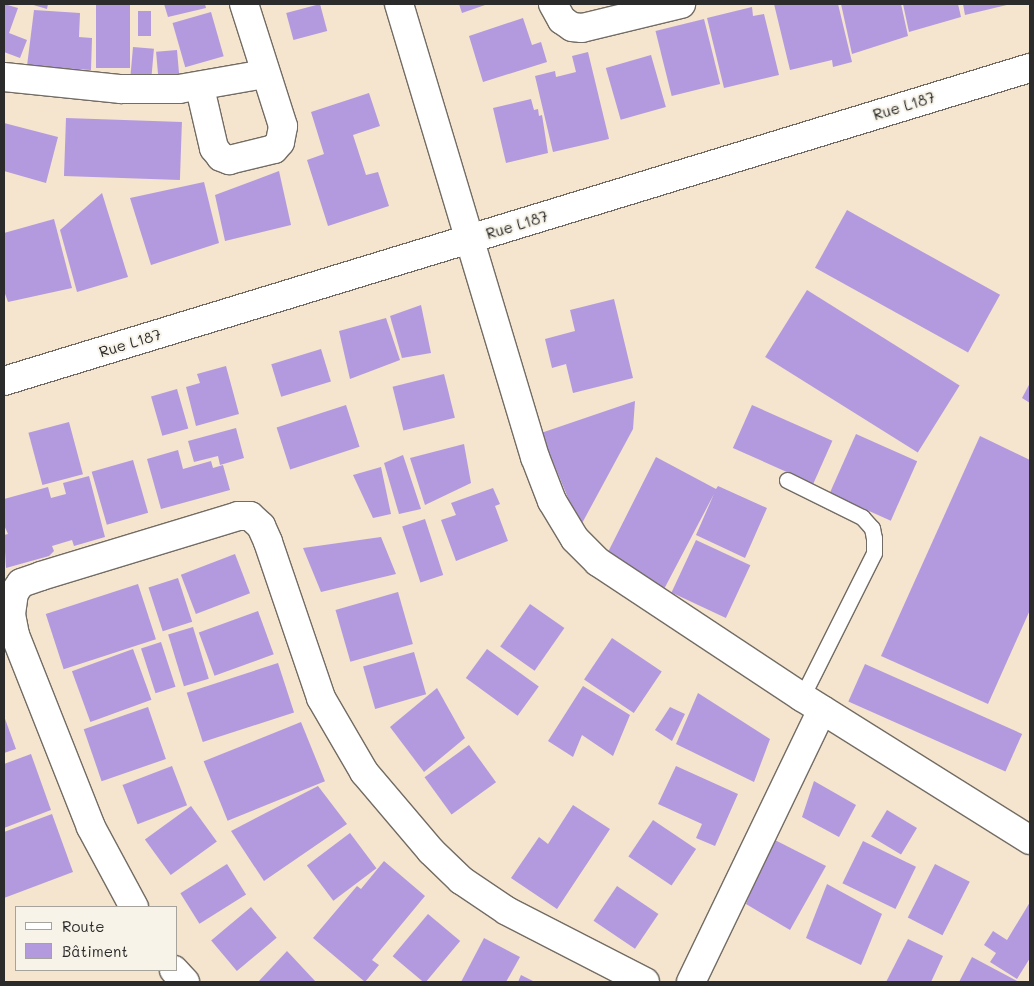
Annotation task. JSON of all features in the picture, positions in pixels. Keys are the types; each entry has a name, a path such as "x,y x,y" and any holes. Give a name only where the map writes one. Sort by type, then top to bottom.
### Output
{"street":[{"path":"200,88 214,148 221,157 229,160 274,149 280,142 283,126 244,4"},
{"path":"399,4 535,458 552,501 575,539 598,562 812,703 1030,840"},
{"path":"554,4 562,20 572,27 582,28 681,4"},
{"name":"Rue L187","path":"4,381 1030,68"},
{"path":"4,77 120,90 200,88 265,74"},
{"path":"133,906 90,827 15,636 11,614 14,592 22,583 42,576 238,516 250,516 256,518 268,542 320,698 364,772 430,851 462,880 507,911 644,982"},
{"path":"691,982 812,703"},
{"path":"175,971 186,982"}],"lane":[{"path":"787,480 862,517 872,528 874,538 874,553 812,703"}],"building":[{"path":"4,4 18,8 9,33 27,40 20,58 4,52"},
{"path":"30,4 48,4 47,9"},
{"path":"164,4 205,4 206,8 168,17"},
{"path":"320,4 327,31 293,40 286,13"},
{"path":"459,4 488,4 462,13"},
{"path":"774,4 838,4 852,62 833,67 832,60 790,70"},
{"path":"841,4 901,4 908,36 852,54"},
{"path":"903,4 958,4 961,17 909,32"},
{"path":"963,4 1011,4 965,15"},
{"path":"96,5 130,5 130,68 96,68"},
{"path":"752,7 753,16 764,14 779,75 724,88 707,18"},
{"path":"34,10 80,13 79,37 92,38 91,70 27,66"},
{"path":"138,11 151,11 151,36 138,36"},
{"path":"211,12 224,56 185,67 173,23"},
{"path":"523,18 532,45 541,42 547,62 483,82 469,36"},
{"path":"704,19 720,84 672,96 655,31"},
{"path":"133,47 154,49 151,78 130,76"},
{"path":"177,50 179,74 158,76 156,52"},
{"path":"588,52 609,139 553,152 535,76 555,71 556,77 576,72 572,56"},
{"path":"651,55 666,107 621,120 606,68"},
{"path":"369,93 380,126 353,135 366,175 378,172 389,206 328,226 307,160 324,154 311,112"},
{"path":"531,99 534,110 538,109 539,116 542,115 548,153 506,163 493,108"},
{"path":"66,118 182,122 180,180 64,176"},
{"path":"4,123 58,137 46,183 4,171"},
{"path":"279,171 291,225 225,241 215,195"},
{"path":"204,182 219,243 151,265 130,198"},
{"path":"102,193 128,277 77,292 60,230"},
{"path":"847,210 1000,295 968,353 815,268"},
{"path":"54,219 72,288 8,302 4,291 4,233"},
{"path":"807,290 960,385 918,452 765,357"},
{"path":"614,299 633,378 573,393 566,364 552,368 545,339 575,331 570,310"},
{"path":"421,305 431,353 402,358 390,316"},
{"path":"386,318 400,360 350,379 339,331"},
{"path":"321,349 331,382 281,397 271,364"},
{"path":"226,366 239,414 196,426 186,387 200,383 197,374"},
{"path":"444,374 455,418 403,430 393,387"},
{"path":"1030,383 1030,403 1022,398"},
{"path":"177,389 188,428 162,436 151,396"},
{"path":"635,401 633,429 580,527 541,433"},
{"path":"346,405 360,447 290,469 277,428"},
{"path":"752,405 832,441 813,484 733,448"},
{"path":"69,422 83,474 42,485 28,433"},
{"path":"236,428 244,458 220,465 218,456 194,462 188,441"},
{"path":"856,434 917,461 891,521 830,493"},
{"path":"980,436 1030,460 1030,610 988,704 881,656"},
{"path":"464,444 471,483 425,505 410,458"},
{"path":"178,450 183,469 211,461 213,468 223,465 230,490 161,509 147,459"},
{"path":"403,455 421,509 399,514 384,463"},
{"path":"656,457 716,489 718,486 767,508 745,558 696,535 714,494 662,593 603,562"},
{"path":"133,460 148,513 107,525 92,472"},
{"path":"381,467 391,514 373,518 353,475"},
{"path":"89,476 105,537 74,546 72,540 52,546 54,551 49,556 6,568 4,535 8,534 4,525 4,499 48,487 51,498 66,494 63,483"},
{"path":"493,488 500,504 495,506 508,541 456,561 441,520 456,515 451,503"},
{"path":"425,519 443,575 420,583 402,526"},
{"path":"381,537 396,574 321,592 303,548"},
{"path":"696,540 750,565 726,618 671,593"},
{"path":"235,554 250,593 196,614 181,575"},
{"path":"178,578 192,622 163,631 149,588"},
{"path":"138,584 156,639 64,669 46,614"},
{"path":"398,592 413,644 350,662 336,610"},
{"path":"530,604 564,628 535,671 500,647"},
{"path":"258,611 274,654 215,676 199,633"},
{"path":"193,627 209,679 184,686 168,635"},
{"path":"612,638 662,672 634,713 584,679"},
{"path":"161,642 176,687 156,693 141,648"},
{"path":"133,649 151,700 90,722 72,671"},
{"path":"487,649 539,687 518,716 466,678"},
{"path":"414,652 426,694 375,709 363,667"},
{"path":"278,663 294,712 203,742 187,693"},
{"path":"865,664 1022,734 1005,771 848,701"},
{"path":"583,686 630,715 613,756 582,735 573,757 548,741"},
{"path":"437,688 465,738 424,772 390,727"},
{"path":"698,693 770,739 754,782 676,744"},
{"path":"148,707 166,759 102,781 84,729"},
{"path":"670,707 685,714 672,741 655,730"},
{"path":"4,716 16,749 4,753"},
{"path":"301,722 325,781 228,821 204,761"},
{"path":"469,745 496,782 452,815 425,777"},
{"path":"31,754 51,810 4,828 4,764"},
{"path":"172,766 187,805 138,824 123,785"},
{"path":"676,766 738,794 715,846 696,838 702,824 658,804"},
{"path":"814,781 856,805 839,837 802,817"},
{"path":"318,786 347,824 264,881 231,831"},
{"path":"573,805 610,829 557,909 511,878 539,837 548,844"},
{"path":"191,806 217,842 171,875 145,840"},
{"path":"887,810 917,828 901,855 871,837"},
{"path":"52,814 73,872 4,898 4,832"},
{"path":"653,820 696,849 672,886 628,856"},
{"path":"350,833 376,868 333,901 307,865"},
{"path":"771,838 826,866 790,930 746,904"},
{"path":"863,841 916,867 895,909 842,883"},
{"path":"384,861 425,896 372,960 379,965 365,982 313,938 357,886 361,889"},
{"path":"227,864 246,895 199,924 180,893"},
{"path":"935,864 970,882 943,935 908,917"},
{"path":"827,884 882,914 861,965 806,938"},
{"path":"617,886 658,914 635,949 594,921"},
{"path":"1030,902 1030,958 1017,979 990,962 996,953 984,945 993,931 1007,940"},
{"path":"251,907 277,938 237,971 211,940"},
{"path":"428,914 460,941 426,982 393,956"},
{"path":"484,938 520,957 506,982 461,982"},
{"path":"908,939 943,956 931,982 886,982"},
{"path":"287,951 316,982 258,982"},
{"path":"972,957 1019,982 959,982"},
{"path":"521,975 535,982 518,982"}]}
